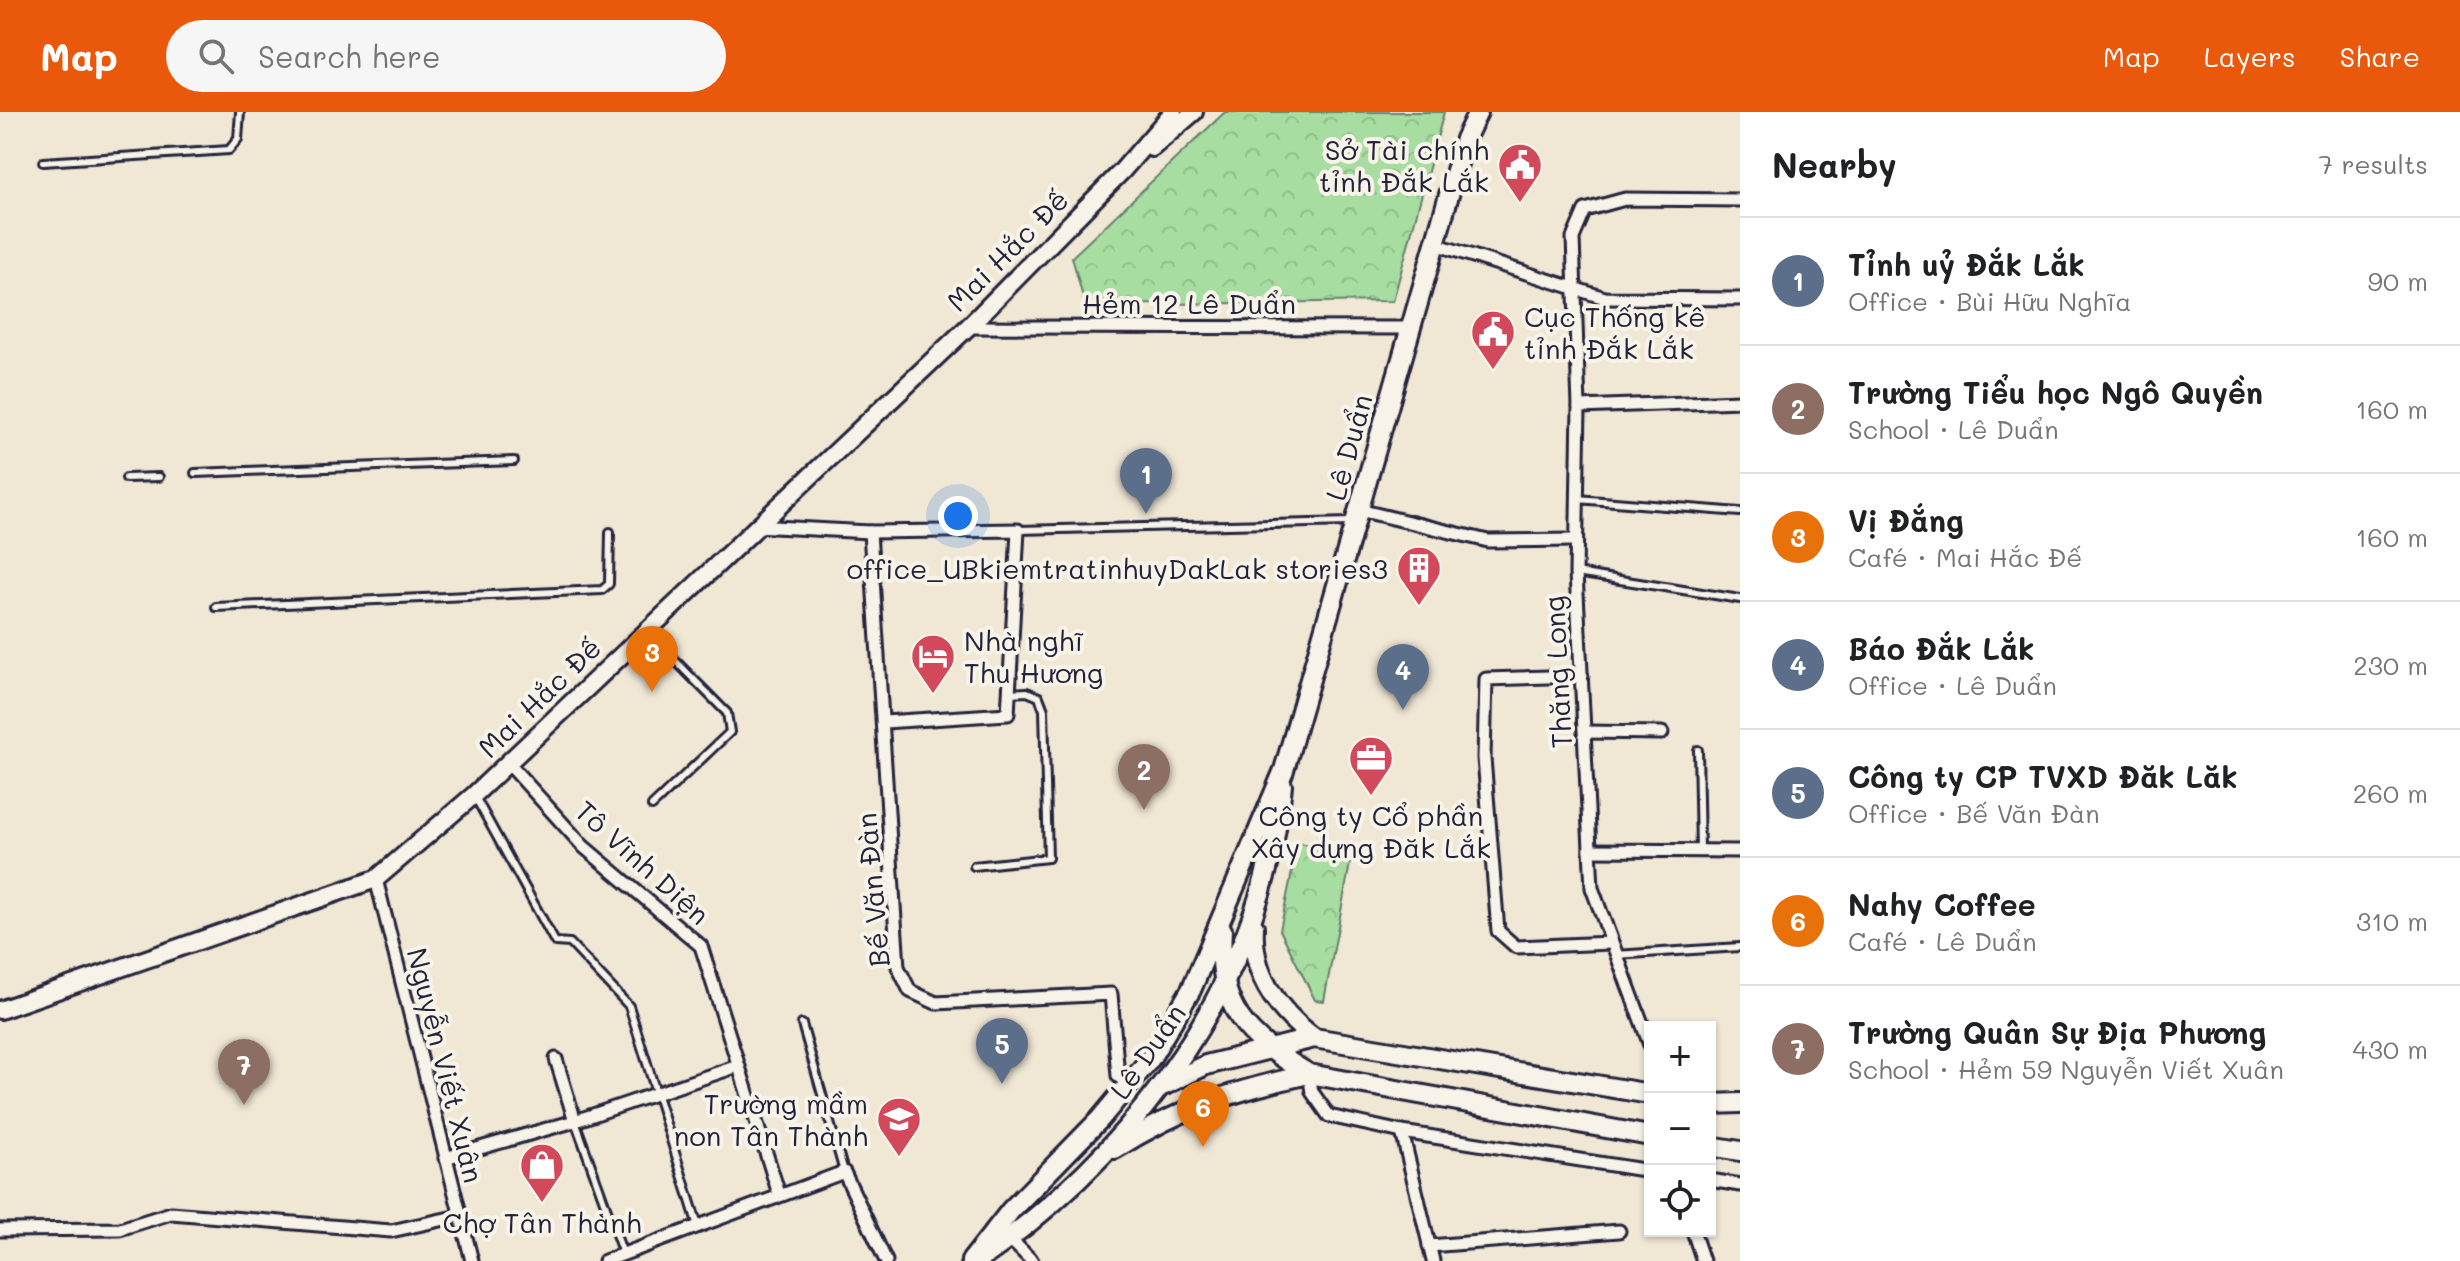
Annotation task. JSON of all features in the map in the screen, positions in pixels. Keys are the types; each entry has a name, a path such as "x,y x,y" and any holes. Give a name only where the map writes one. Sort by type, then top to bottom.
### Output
{"main road":[{"name":"Lê Duẩn","path":"971,1261 1011,1210 1100,1119 1150,1059 1191,990 1284,770 1465,139 1468,112"},
{"name":"Lê Duẩn","path":"1465,139 1478,112"},
{"name":"Lê Duẩn","path":"978,1261 1030,1225 1091,1164 1156,1090 1225,986 1255,914 1276,841 1284,770"},
{"path":"1255,914 1255,949 1264,981 1278,1005 1314,1038"},
{"path":"1223,916 1221,948 1225,986 1232,1009 1246,1031 1266,1049 1309,1074 1644,1135"},
{"path":"1309,1074 1314,1038"},
{"path":"1100,1119 1206,1065 1314,1038 1644,1093"},
{"path":"1091,1164 1162,1119 1208,1100 1309,1074"},
{"path":"1716,1104 1740,1103"},
{"path":"1716,1147 1740,1151"}],"street":[{"name":"Mai Hắc Đế","path":"0,1010 376,879 474,795 968,327 1122,171 1173,112"},
{"name":"Mai Hắc Đế","path":"1122,171 1194,112"},
{"name":"Thăng Long","path":"1644,1029 1592,888 1576,573 1579,407 1573,238 1585,210 1625,199 1740,200"},
{"path":"1435,244 1605,298 1740,299"},
{"name":"Hẻm 12 Lê Duẩn","path":"968,327 1409,328"},
{"path":"1579,407 1740,401"},
{"path":"1358,516 1488,541 1576,540"},
{"path":"755,526 870,532 1018,530 1008,714 884,722"},
{"name":"Bế Văn Đàn","path":"870,532 898,967 910,991 936,1003 1111,994 1118,1076 1128,1084"},
{"path":"1582,676 1486,679 1484,758 1498,931 1516,947 1613,949"},
{"path":"1585,732 1662,733"},
{"name":"Tô Vĩnh Diện","path":"508,763 583,846 701,946 779,1194"},
{"path":"1590,850 1740,851"},
{"name":"Nguyễn Viết Xuân","path":"376,879 472,1261"},
{"path":"556,1059 575,1121"},
{"path":"445,1158 575,1121 738,1066"},
{"path":"1309,1074 1312,1092 1329,1116 1402,1132 1644,1170"},
{"path":"1402,1132 1433,1261"},
{"path":"605,1261 844,1172 886,1261"},
{"path":"1716,1181 1740,1185"},
{"path":"0,1230 120,1229 171,1213 391,1231 459,1216"},
{"path":"1429,1246 1619,1231"},
{"path":"1695,1237 1703,1261"},
{"path":"1010,1239 1032,1261"}],"lane":[{"path":"43,162 229,150 238,139 240,112"},
{"path":"195,473 514,461"},
{"path":"126,478 159,477"},
{"path":"1577,499 1740,512"},
{"path":"1018,530 1358,516"},
{"path":"216,607 602,590 609,584 610,532"},
{"path":"1576,573 1740,599"},
{"path":"646,630 727,713 731,725 730,732 652,806"},
{"path":"974,866 1048,858 1044,710 1039,697 1027,692 1009,693"},
{"path":"1698,750 1700,851"},
{"path":"474,795 555,942 570,943 629,1006 698,1226"},
{"path":"1613,949 1740,947"},
{"path":"802,1024 844,1172"},
{"path":"575,1121 623,1254"}],"green space":[{"path":"1225,112 1444,112 1393,301 1085,305 1072,257"},
{"path":"1298,843 1352,853 1324,1001 1315,1000 1280,930"}],"place":[{"name":"Sở Tài chính tỉnh Đắk Lắk","path":"1520,204"},
{"name":"Cục Thống kê tỉnh Đắk Lắk","path":"1493,371"},
{"name":"Tỉnh uỷ Đắk Lắk","path":"1146,514"},
{"name":"office_UBkiemtratinhuyDakLak stories3","path":"1419,607"},
{"name":"Vị Đắng","path":"652,692"},
{"name":"Nhà nghĩ Thu Hương","path":"933,695"},
{"name":"Báo Đắk Lắk","path":"1403,710"},
{"name":"Công ty Cổ phần Xây dựng Đăk Lắk","path":"1371,797"},
{"name":"Trường Tiểu học Ngô Quyền","path":"1144,810"},
{"name":"Công ty CP TVXD Đăk Lăk","path":"1002,1084"},
{"name":"Trường Quân Sự Địa Phương","path":"244,1105"},
{"name":"Nahy Coffee","path":"1203,1147"},
{"name":"Trường mầm non Tân Thành","path":"899,1158"},
{"name":"Chợ Tân Thành","path":"542,1204"}]}
